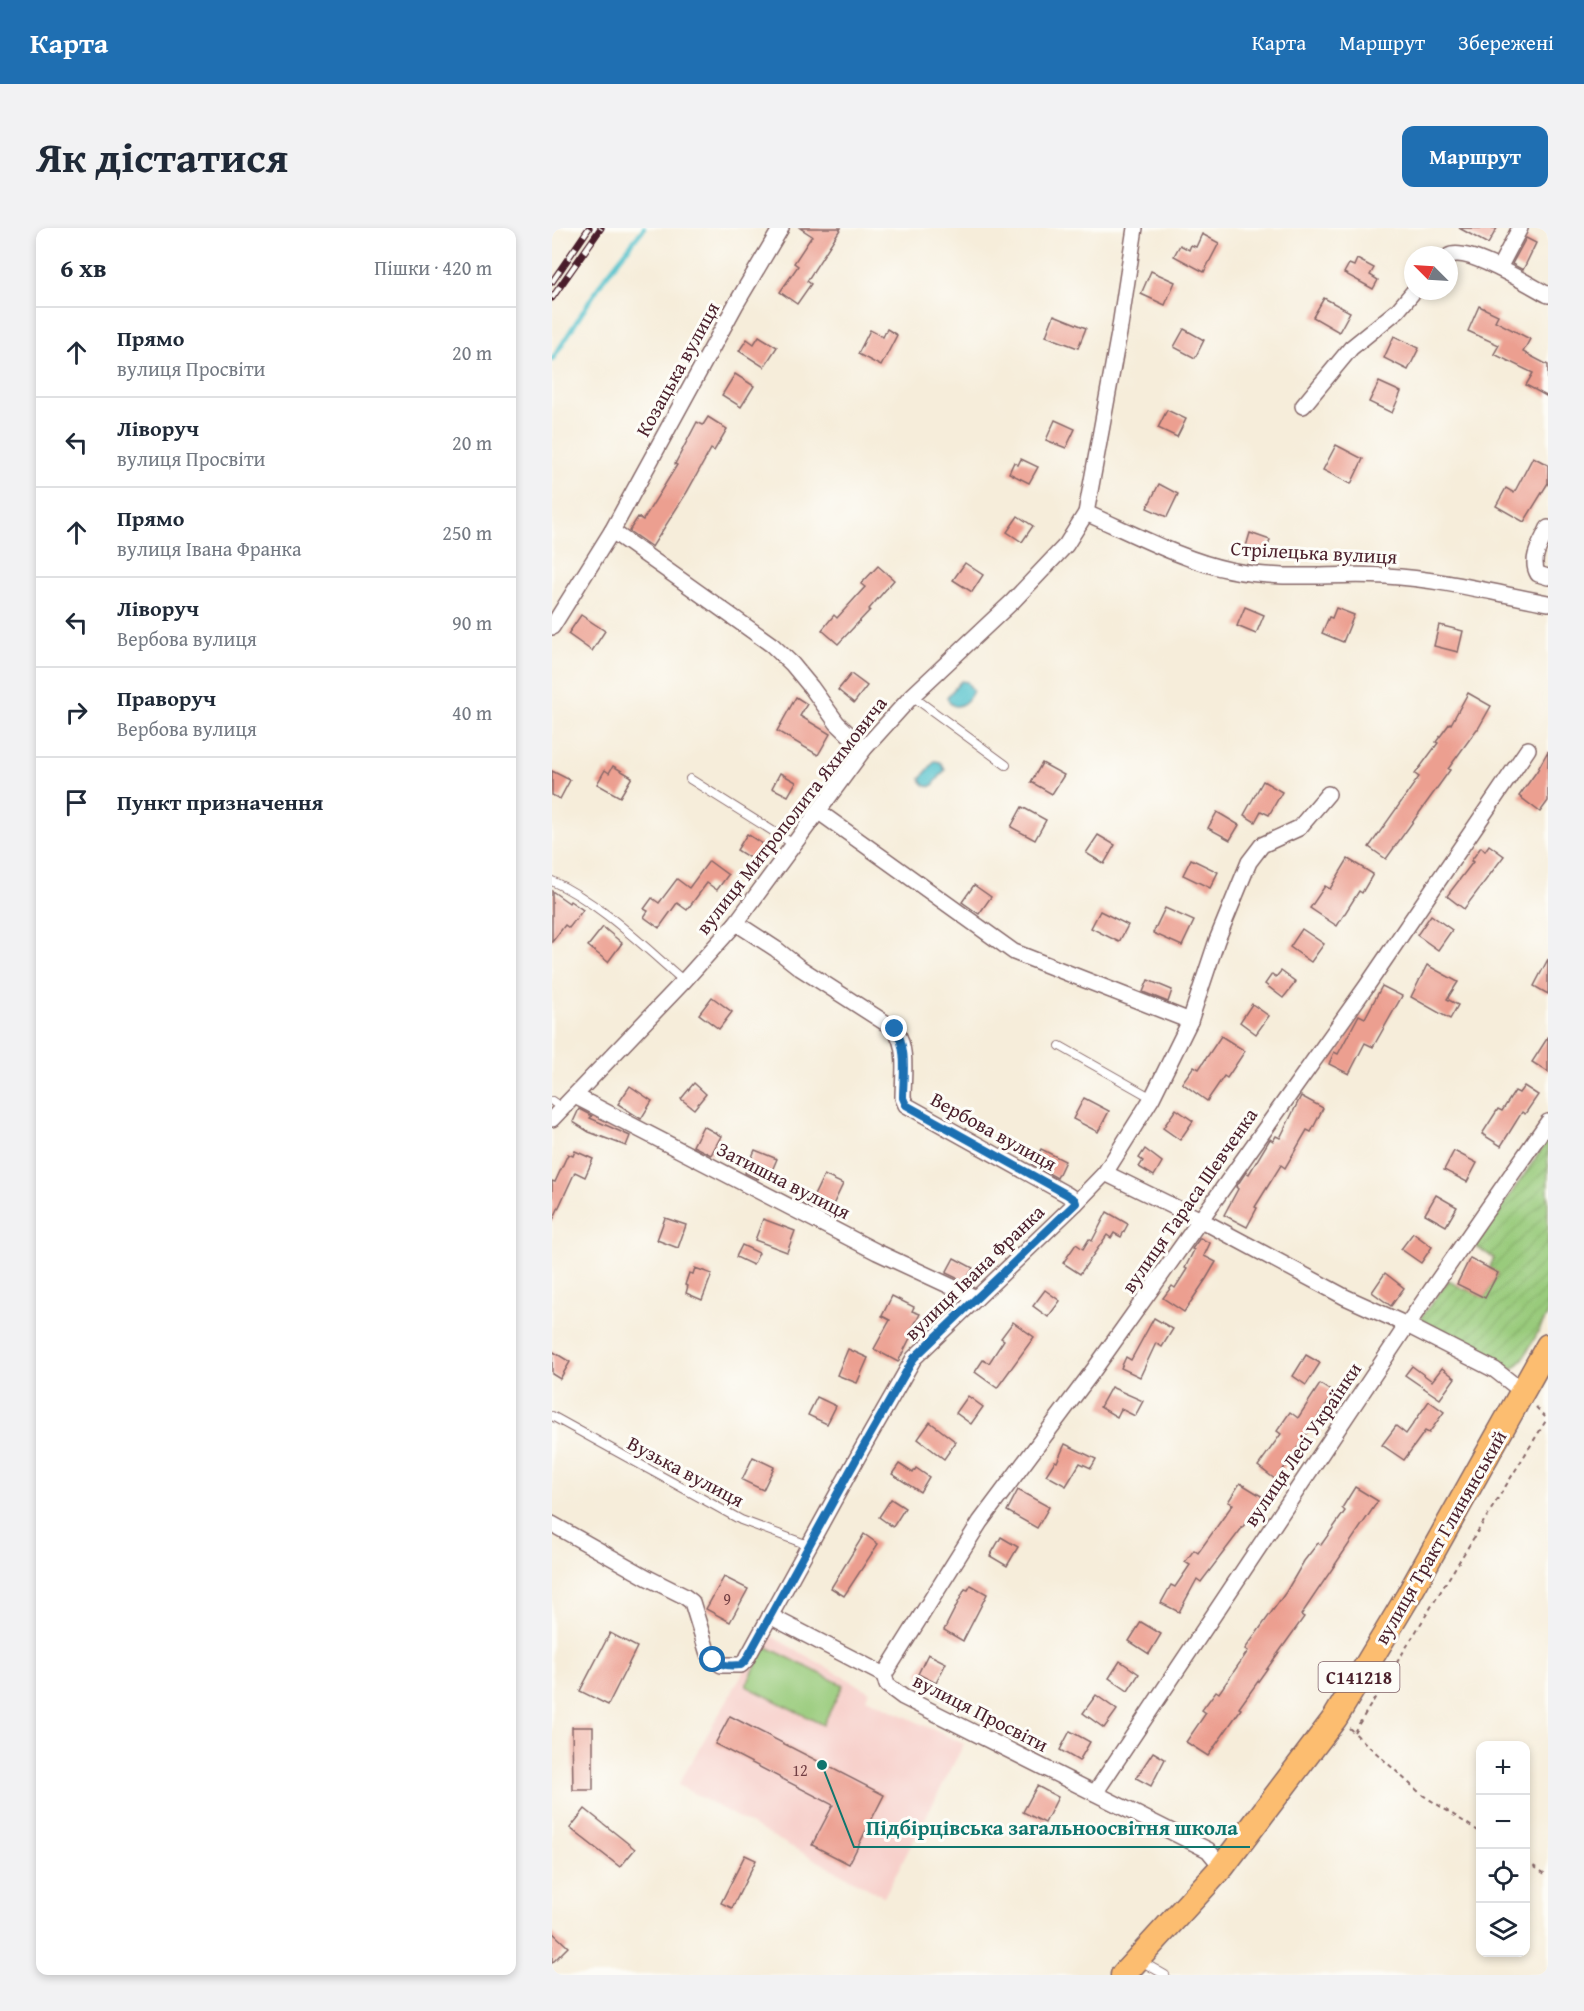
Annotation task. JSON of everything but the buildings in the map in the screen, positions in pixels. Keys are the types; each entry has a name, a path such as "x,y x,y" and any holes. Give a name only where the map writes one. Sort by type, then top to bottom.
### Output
{"main road":[{"name":"вулиця Тракт Глинянський","path":"1130,1967 1222,1867 1345,1725 1407,1598 1548,1346"}],"street":[{"name":"Козацька вулиця","path":"552,627 612,531 736,304 781,228"},
{"name":"вулиця Митрополита Яхимовича","path":"555,1109 575,1096 736,923 864,749 912,696 1013,602 1066,545 1086,513 1119,333 1135,228"},
{"path":"1498,268 1520,228"},
{"path":"1458,253 1498,268 1548,295"},
{"path":"1304,406 1351,348 1398,310 1406,300"},
{"name":"Стрілецька вулиця","path":"1086,513 1193,559 1230,570 1268,574 1386,576 1428,581 1548,603"},
{"path":"1548,528 1534,559 1534,564 1538,574 1548,577"},
{"path":"612,531 772,645 792,664 837,723 864,749"},
{"name":"вулиця Тараса Шевченка","path":"884,1675 980,1522 1093,1371 1201,1220 1366,987 1528,749"},
{"name":"вулиця Івана Франка","path":"770,1616 914,1358 1105,1173 1152,1098 1190,1022 1217,940 1249,862 1262,845 1299,828 1328,794"},
{"path":"819,812 1014,952 1190,1022"},
{"name":"Вербова вулиця","path":"736,923 777,949 800,968 895,1029 900,1036 902,1047 903,1098 906,1105 1066,1194 1076,1203"},
{"name":"Затишна вулиця","path":"575,1096 878,1252 976,1298"},
{"name":"вулиця Лесі Українки","path":"1095,1793 1407,1325 1548,1122"},
{"path":"1105,1173 1201,1220 1345,1297 1407,1325 1495,1370 1523,1392"},
{"path":"552,1524 692,1602 708,1654 721,1665 741,1665 770,1616"},
{"name":"вулиця Просвіти","path":"770,1616 884,1675 887,1685 903,1697 1208,1851 1222,1867"}],"lane":[{"path":"912,696 1006,765"},
{"path":"690,779 795,845"},
{"path":"552,881 575,891 684,981"},
{"path":"1060,1046 1152,1098"},
{"name":"Вузька вулиця","path":"552,1416 741,1520 808,1545"},
{"path":"1130,1967 1165,1975"}],"path":[{"path":"1476,1829 1421,1794 1345,1725 1547,1419"},
{"path":"1530,1864 1548,1876"}],"shaded area":[{"path":"766,1633 869,1691 866,1698 964,1744 884,1897 678,1785"}],"green space":[{"path":"1548,1140 1548,1314 1522,1361 1513,1369 1420,1324 1422,1316 1449,1280 1464,1290 1467,1289 1485,1298 1498,1273 1489,1268 1494,1258 1475,1246"},
{"path":"765,1646 843,1685 823,1725 746,1686"}],"water":[{"path":"961,681 967,682 973,691 964,703 956,706 947,697"},
{"path":"935,761 940,762 945,770 932,786 926,786 921,778"}],"waterway":[{"path":"552,360 603,280 644,228"}],"railway":[{"path":"552,282 589,228"},
{"path":"552,298 601,228"}],"place":[{"name":"Підбірцівська загальноосвітня школа","path":"822,1765"}],"route":[{"path":"713,1660 721,1665 731,1666 741,1665 746,1660 914,1358 1076,1203 1066,1194 906,1105 903,1098 902,1047 900,1036 895,1029"}]}
